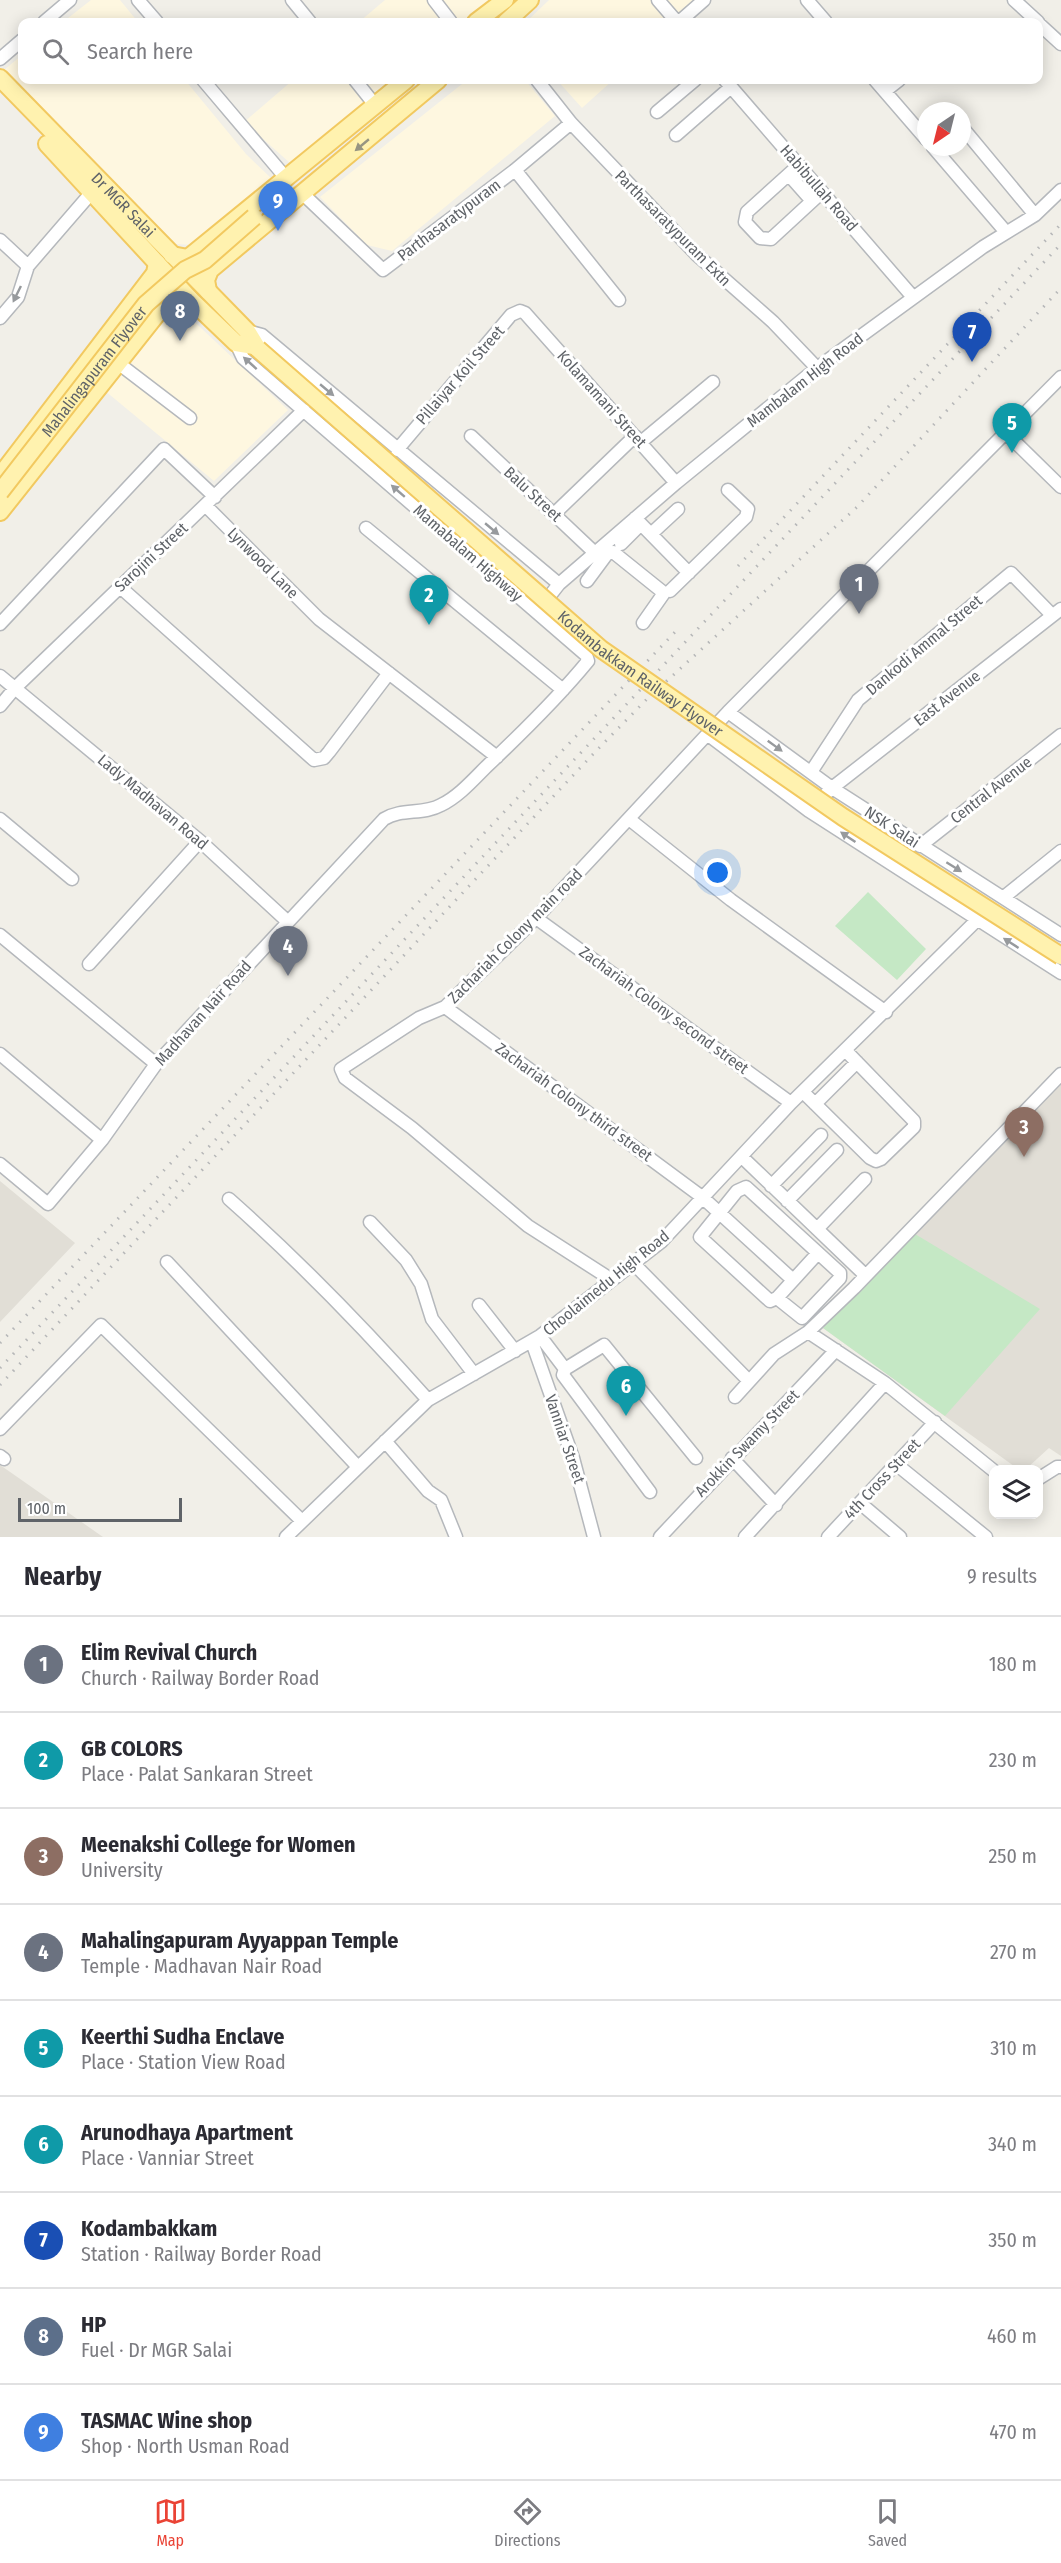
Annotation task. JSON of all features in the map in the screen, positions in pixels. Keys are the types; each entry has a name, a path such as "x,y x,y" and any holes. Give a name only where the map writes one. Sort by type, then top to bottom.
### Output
{"main road":[{"path":"482,18 505,0"},
{"path":"510,18 530,0"},
{"name":"Dr MGR Salai","path":"0,78 208,291 249,342"},
{"path":"172,255 188,258 401,84"},
{"name":"Mahalingapuram Flyover","path":"0,492 153,298 185,270 206,260 417,84"},
{"path":"208,291 207,280 210,270 433,84"},
{"name":"Dr MGR Salai","path":"0,92 190,299 249,342"},
{"path":"216,235 231,253"},
{"path":"0,476 155,273 157,263"},
{"path":"0,512 157,314 175,302 190,299"},
{"name":"Kodambakkam Railway Flyover","path":"249,342 601,649 843,817 1061,956"}],"street":[{"path":"49,18 70,0"},
{"path":"138,0 154,18"},
{"path":"292,0 307,18"},
{"path":"434,0 449,18"},
{"path":"658,0 674,18"},
{"path":"683,18 704,0"},
{"path":"807,0 823,18"},
{"path":"1014,0 1033,18"},
{"path":"1043,28 1061,44"},
{"path":"0,59 18,43"},
{"path":"206,84 286,178"},
{"path":"358,84 375,105"},
{"name":"Parthasaratypuram Extn","path":"540,84 572,123 697,255 773,322 817,368"},
{"path":"657,112 690,84"},
{"path":"676,135 727,84"},
{"name":"Habibullah Road","path":"729,84 912,296"},
{"path":"878,84 917,129"},
{"path":"885,92 894,84"},
{"name":"Parthasaratypuram","path":"303,194 383,270 515,170 572,123"},
{"path":"971,138 1035,214"},
{"path":"941,156 1005,231"},
{"path":"799,165 747,212 745,222 760,238 771,239 822,192"},
{"path":"515,170 619,300"},
{"path":"789,175 812,201"},
{"name":"Mambalam High Road","path":"559,584 638,521 676,483 817,368 912,296 1005,231 1035,214 1061,190"},
{"path":"0,318 18,297 28,266 92,192"},
{"path":"0,240 28,266"},
{"name":"Pillaiyar Koil Street","path":"397,450 511,315 520,311 527,316"},
{"name":"Kolamamani Street","path":"527,316 676,483"},
{"name":"Mamabalam Highway","path":"262,335 559,584 536,612 304,410 243,358 249,342 262,335"},
{"path":"118,363 190,418"},
{"name":"Zachariah Colony main road","path":"612,1280 528,1226 412,1128 345,1078 341,1069 419,1018 445,1007 536,918 706,734 1061,377"},
{"path":"554,513 638,439 713,382"},
{"name":"Sarojini Street","path":"0,706 15,688 119,586 206,507 304,410"},
{"path":"1006,433 1061,487"},
{"name":"Balu Street","path":"471,436 595,553"},
{"path":"0,624 164,449 215,497"},
{"path":"670,591 746,517 748,509 728,490"},
{"name":"Lynwood Lane","path":"206,507 320,619 497,757"},
{"path":"447,534 467,507"},
{"path":"651,534 678,509"},
{"path":"621,544 638,521 689,573"},
{"path":"366,528 563,690"},
{"path":"492,573 513,546"},
{"path":"587,581 607,554 613,552 663,591 663,595 643,623"},
{"path":"584,563 595,570"},
{"name":"Dankodi Ammal Street","path":"811,772 858,700 1011,573 1057,612"},
{"path":"119,586 314,760 324,758 389,673"},
{"name":"Madhavan Nair Road","path":"0,1164 48,1204 102,1140 156,1064 384,819 394,813 430,810 442,805 497,757 563,690 588,659 536,612"},
{"name":"East Avenue","path":"809,810 832,788 1057,612"},
{"name":"Lady Madhavan Road","path":"0,676 200,841 287,921"},
{"name":"NSK Salai","path":"728,712 832,788 1061,935"},
{"path":"706,734 809,810 1061,974"},
{"name":"Central Avenue","path":"920,846 1061,735"},
{"path":"0,819 72,879"},
{"path":"629,819 731,900 886,1012"},
{"path":"89,964 200,841"},
{"path":"1004,897 1061,851"},
{"name":"Zachariah Colony second street","path":"536,918 791,1102"},
{"name":"Choolaimedu High Road","path":"286,1537 428,1400 536,1339 662,1241 791,1102 886,1012 977,920"},
{"path":"0,934 156,1064"},
{"name":"Zachariah Colony third street","path":"445,1007 702,1197 794,1280"},
{"path":"803,1092 870,1158 876,1161 881,1159 914,1127 915,1121 846,1051"},
{"path":"0,1054 102,1140"},
{"path":"815,1104 857,1062"},
{"path":"735,1397 774,1354 808,1332 831,1310 1061,1074"},
{"path":"771,1186 821,1135"},
{"path":"788,1201 837,1150"},
{"path":"742,1157 865,1275"},
{"path":"817,1229 865,1179"},
{"path":"777,1298 800,1318 820,1300 841,1275 818,1253 746,1187 737,1191 700,1234 701,1240 770,1301 777,1298 818,1253"},
{"path":"229,1199 282,1246 361,1325 428,1400"},
{"path":"370,1222 406,1260 421,1284 432,1319 474,1374"},
{"path":"166,1262 358,1467"},
{"path":"633,1263 749,1381"},
{"path":"820,1300 831,1310"},
{"path":"479,1305 515,1351"},
{"path":"0,1429 101,1325 302,1521"},
{"path":"808,1332 885,1383 989,1468"},
{"path":"536,1339 565,1369"},
{"name":"Vanniar Street","path":"536,1339 573,1458 594,1537"},
{"path":"650,1492 563,1375 565,1369 604,1345 696,1458"},
{"name":"Arokkin Swamy Street","path":"660,1537 836,1350"},
{"path":"745,1537 885,1383"},
{"name":"4th Cross Street","path":"828,1537 935,1422"},
{"path":"385,1442 428,1491 441,1500 456,1537"},
{"path":"732,1458 776,1505"},
{"path":"896,1464 986,1537"},
{"path":"1043,1476 1061,1467"},
{"path":"860,1503 900,1537"}],"shaded area":[{"path":"91,0 120,0 135,18 68,18"},
{"path":"385,0 488,0 468,18 364,18"},
{"path":"549,0 699,0 679,18 530,18"},
{"path":"18,58 18,84 188,84 246,154 273,180 192,245 176,244 4,70"},
{"path":"288,84 387,84 290,163 244,122"},
{"path":"462,84 528,84 555,116 392,251 367,245 320,197"},
{"path":"561,84 609,84 582,108"},
{"path":"170,311 184,312 288,410 214,481 104,390"},
{"path":"1061,1081 1061,1456 1049,1448 1030,1465 1012,1465 823,1328"},
{"path":"0,1181 75,1243 0,1322"},
{"path":"0,1465 13,1474 103,1537 0,1537"}],"green space":[{"path":"868,892 926,949 897,980 835,926"},
{"path":"915,1234 1040,1309 945,1416 823,1328"}],"railway":[{"path":"738,566 1061,224"},
{"path":"0,1368 1061,244"},
{"path":"0,1385 596,751 647,699 857,507 1061,288"},
{"path":"0,1343 675,632"}],"place":[{"name":"TASMAC Wine shop","path":"278,231"},
{"name":"HP","path":"180,341"},
{"name":"Kodambakkam","path":"972,362"},
{"name":"Keerthi Sudha Enclave","path":"1012,453"},
{"name":"Elim Revival Church","path":"859,614"},
{"name":"GB COLORS","path":"429,625"},
{"name":"Mahalingapuram Ayyappan Temple","path":"288,976"},
{"name":"Meenakshi College for Women","path":"1024,1157"},
{"name":"Arunodhaya Apartment","path":"626,1416"}]}
